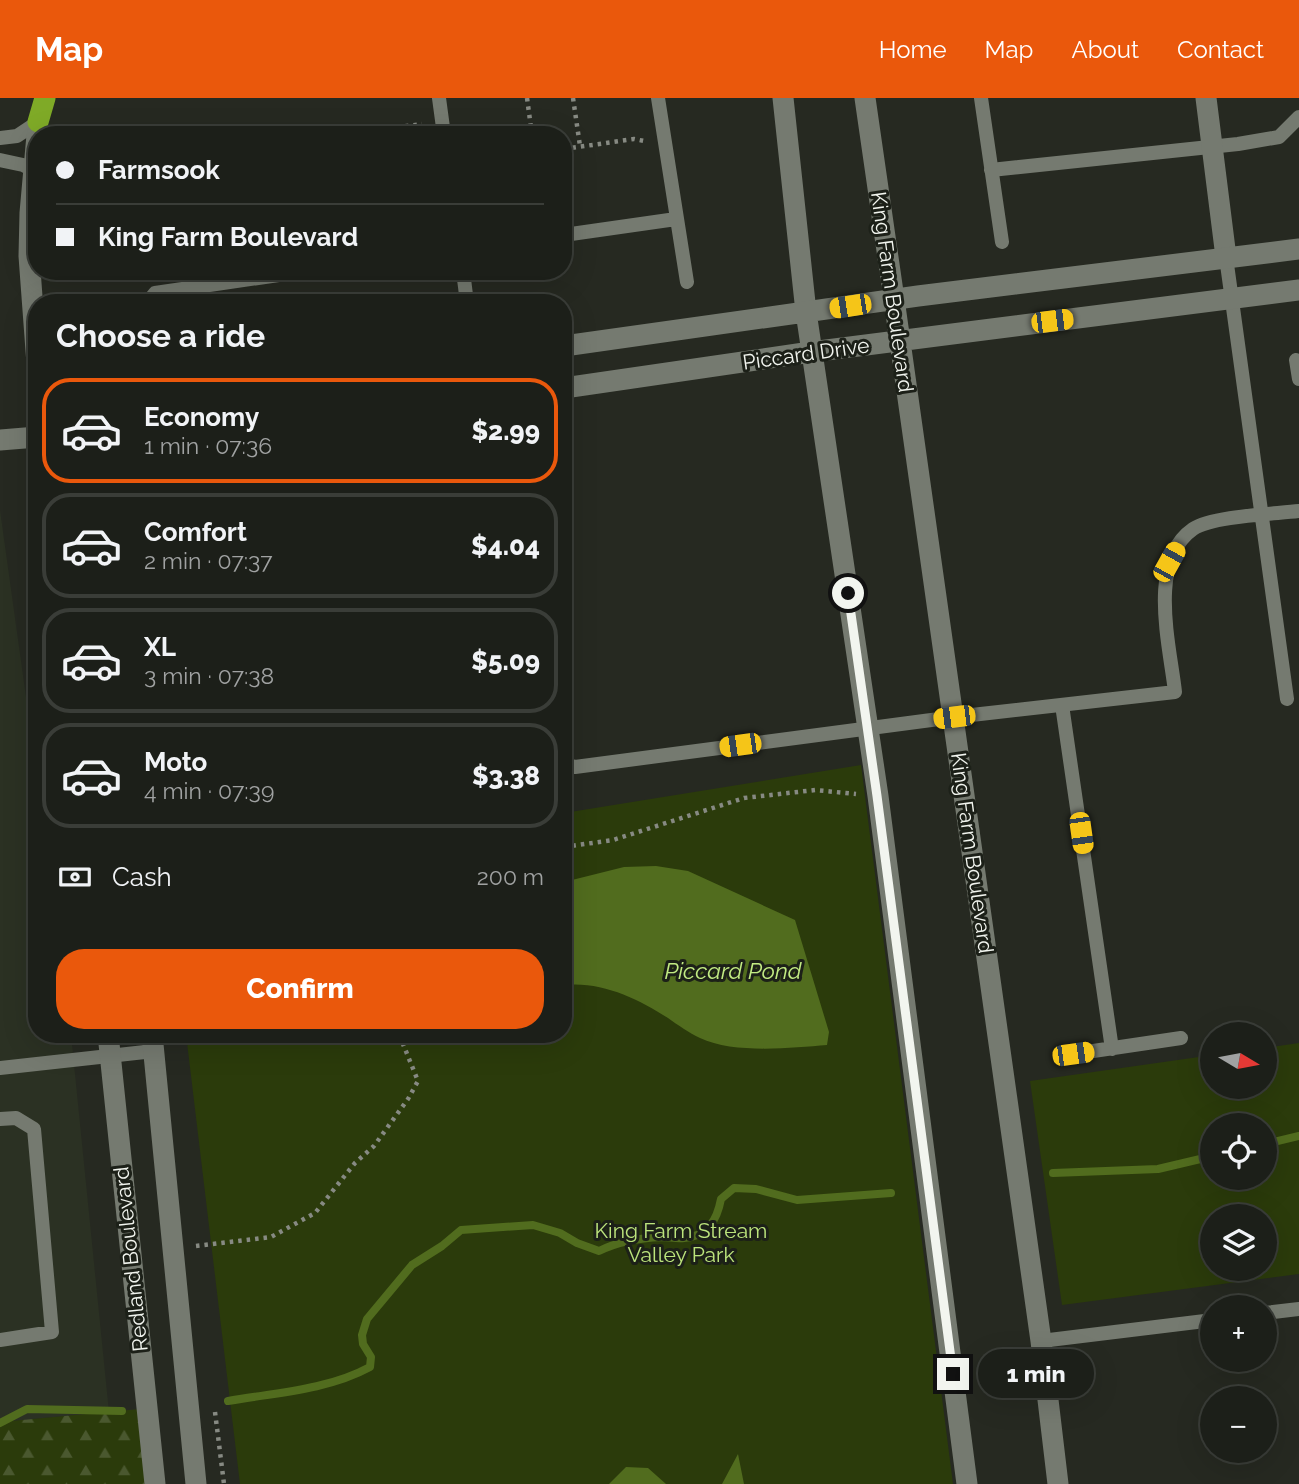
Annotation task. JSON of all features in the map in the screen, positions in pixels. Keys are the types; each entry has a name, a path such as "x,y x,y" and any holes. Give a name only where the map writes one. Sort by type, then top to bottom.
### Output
{"highway":[{"path":"38,126 45,98"}],"street":[{"path":"783,98 811,352 868,727 967,1484"},
{"name":"King Farm Boulevard","path":"865,98 1041,1341 1058,1484"},
{"path":"1206,98 1226,257"},
{"name":"Piccard Drive","path":"572,345 894,299 1299,249"},
{"name":"Piccard Drive","path":"572,387 811,352 1299,290"},
{"path":"0,440 28,438"},
{"name":"Redland Boulevard","path":"109,1043 155,1484"},
{"name":"Redland Boulevard","path":"153,1043 196,1484"}],"lane":[{"path":"439,98 443,126"},
{"path":"658,98 687,282"},
{"path":"981,98 1002,242"},
{"path":"991,170 1279,137 1299,117"},
{"path":"0,138 28,133"},
{"path":"0,160 28,168"},
{"path":"572,233 676,219"},
{"path":"1226,257 1287,699"},
{"path":"154,294 244,280"},
{"path":"1296,360 1299,379"},
{"path":"572,765 868,727 1175,692 1165,584 1169,562 1178,546 1194,528 1212,522 1299,511"},
{"path":"1062,705 1112,1049"},
{"path":"1073,1054 1181,1038"},
{"path":"0,1068 110,1056 153,1043"},
{"path":"0,1119 16,1118 34,1129 52,1332 0,1340"},
{"path":"1277,1312 1299,1309"},
{"path":"1041,1341 1200,1322"}],"path":[{"path":"527,98 531,126"},
{"path":"573,98 579,146"},
{"path":"407,126 422,124"},
{"path":"572,147 634,139 645,141"},
{"path":"572,846 612,840 744,798 816,790 877,796"},
{"path":"195,1246 271,1237 315,1213 355,1163 374,1146 418,1081 403,1043"}],"shaded area":[{"path":"0,510 28,711 28,1043 72,1043 109,1412 0,1422"}],"green space":[{"name":"King Farm Stream Valley Park","path":"861,765 953,1484 240,1484 187,1043 572,1043 572,812"},
{"path":"1299,1043 1299,1274 1277,1277 1277,1204 1200,1204 1200,1281 1245,1281 1062,1305 1030,1081 1200,1057 1200,1099 1278,1099 1278,1046"},
{"path":"151,1408 158,1484 0,1484 0,1422"}],"water":[{"name":"Piccard Pond","path":"656,866 688,871 795,920 829,1032 827,1045 762,1049 713,1043 618,992 572,984 572,880 624,867"},
{"path":"738,1454 744,1484 722,1484"},
{"path":"626,1467 648,1468 666,1484 609,1484"}],"waterway":[{"path":"1277,1141 1299,1136"},
{"path":"1053,1173 1158,1169 1200,1159"},
{"path":"228,1401 319,1386 370,1367 371,1357 363,1344 362,1335 367,1319 412,1265 461,1230 533,1225 560,1233 599,1251 638,1239 681,1238 699,1234 710,1226 721,1199 734,1188 756,1189 797,1200 891,1193"},
{"path":"0,1423 27,1409 122,1411"}],"route":[{"path":"848,593 953,1374"}]}
